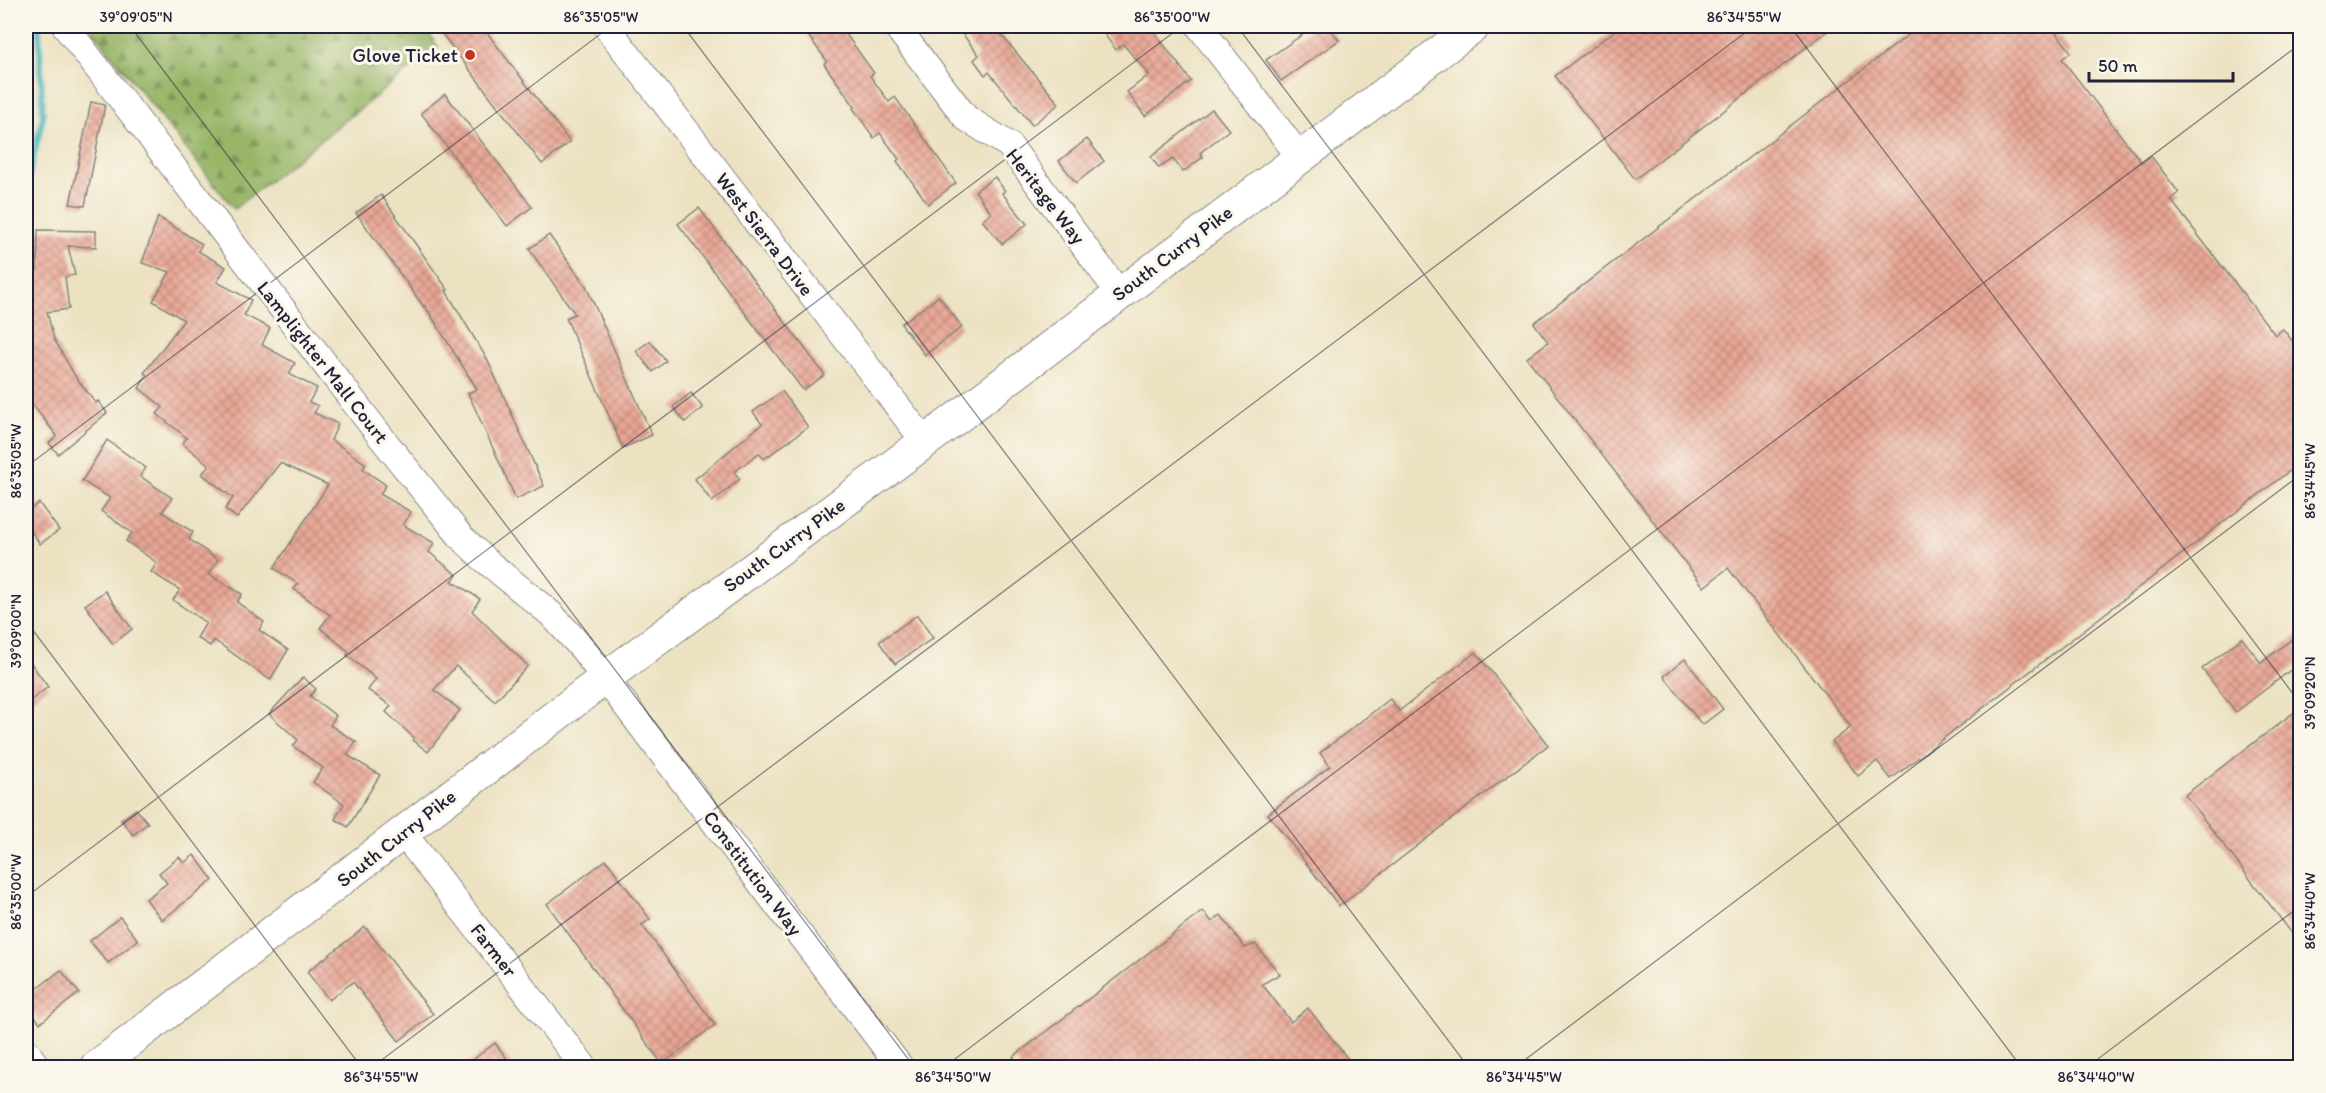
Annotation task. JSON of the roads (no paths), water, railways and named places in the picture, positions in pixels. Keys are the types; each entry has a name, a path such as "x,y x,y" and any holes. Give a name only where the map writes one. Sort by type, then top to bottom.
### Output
{"main road":[{"name":"South Curry Pike","path":"95,1068 605,678 925,442 1474,26"}],"street":[{"name":"Lamplighter Mall Court","path":"65,26 381,437 461,537 485,560 551,614 605,678"},
{"name":"West Sierra Drive","path":"606,26 925,442"},
{"name":"Heritage Way","path":"896,26 966,118 1009,146 1119,293"},
{"path":"1199,26 1300,157"},
{"name":"Constitution Way","path":"605,678 901,1068"},
{"name":"Farmer","path":"403,833 585,1068"},
{"path":"26,1051 38,1068"}],"waterway":[{"path":"26,190 43,116 39,28"}],"place":[{"name":"Glove Ticket","path":"470,55"}]}
